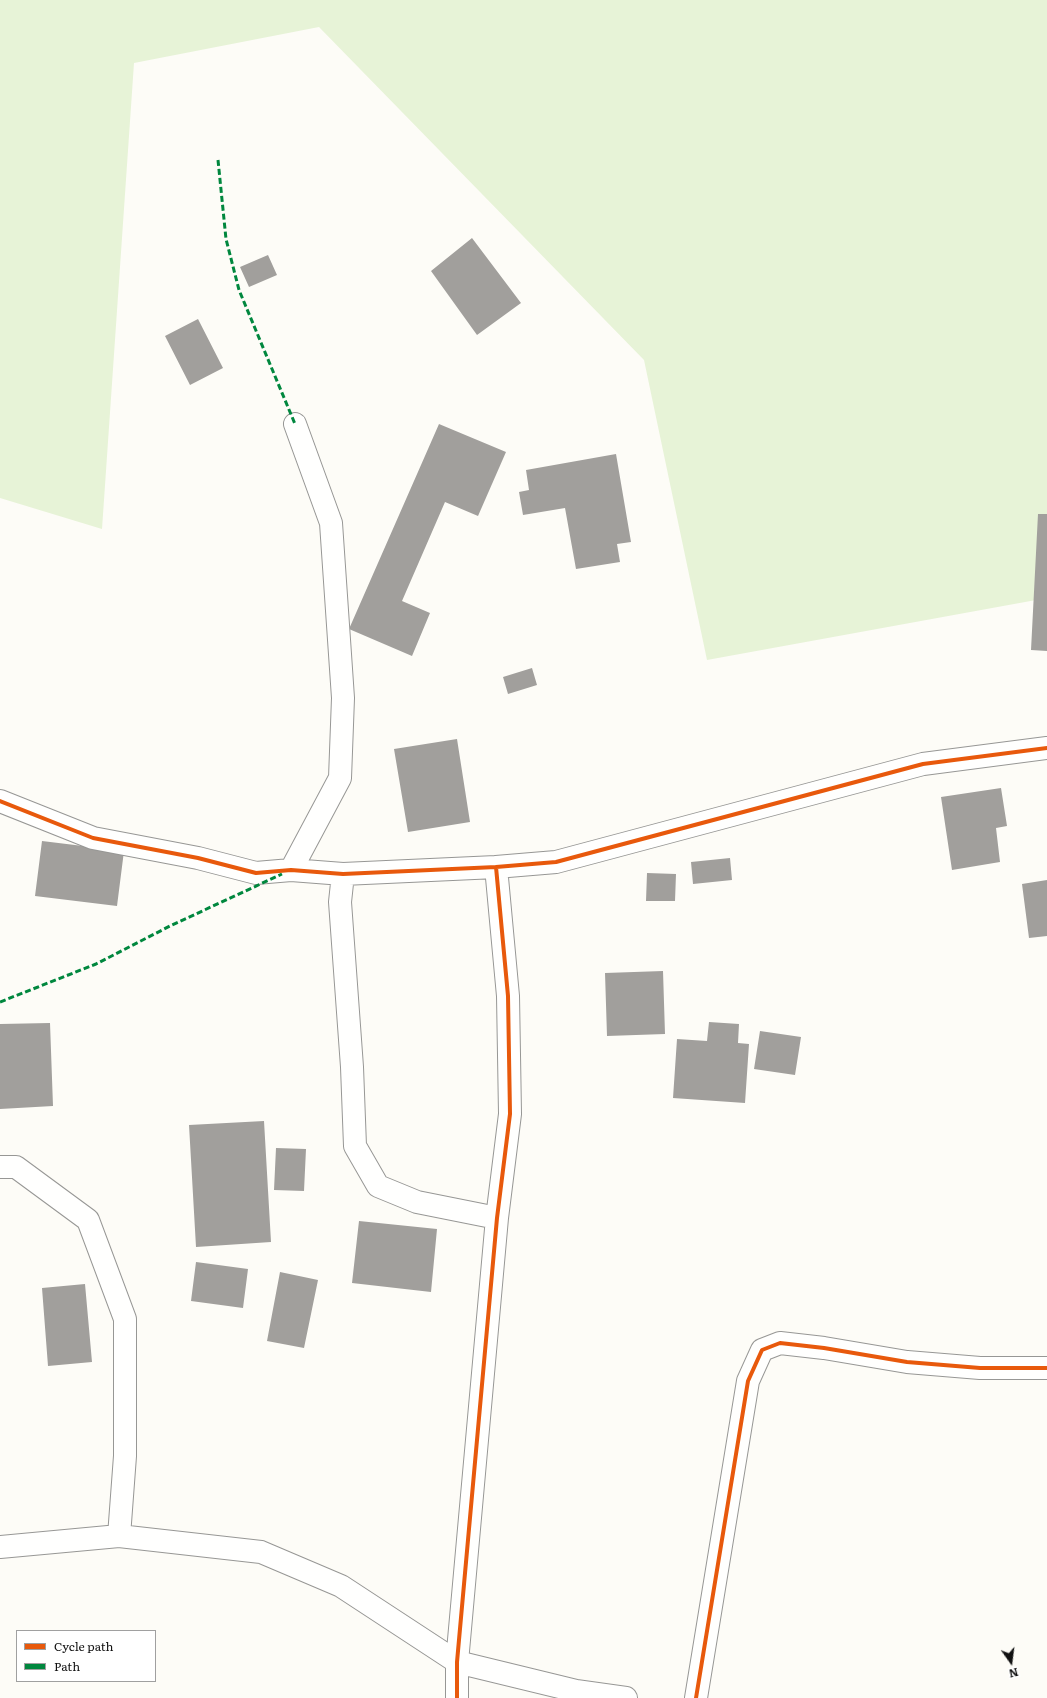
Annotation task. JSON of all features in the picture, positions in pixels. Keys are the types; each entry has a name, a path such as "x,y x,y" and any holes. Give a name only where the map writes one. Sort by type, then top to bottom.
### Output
{"street":[{"path":"291,870 340,778 343,698 331,522 295,424"},
{"path":"0,801 93,838 198,858 256,873 291,870 343,874 496,867 556,862 923,764 1047,748"},
{"path":"457,1698 457,1662 497,1218 510,1114 508,996 496,867"},
{"path":"343,874 340,902 352,1067 355,1146 378,1186 417,1202 497,1218"},
{"path":"0,1166 16,1167 88,1220 125,1318 125,1456 119,1536"},
{"path":"696,1698 748,1381 762,1350 780,1343 914,1362 980,1368 1047,1368"},
{"path":"0,1547 119,1536 261,1552 341,1586 457,1662 576,1691 626,1698"}],"green space":[{"path":"0,0 1047,0 1047,598 707,660 644,360 319,27 134,63 102,529 0,498"}],"building":[{"path":"472,238 521,303 477,335 431,271"},
{"path":"268,255 277,275 249,287 240,267"},
{"path":"198,319 223,368 190,385 165,336"},
{"path":"439,424 506,452 478,516 445,502 402,601 430,613 412,656 349,629"},
{"path":"616,454 631,542 617,544 620,562 576,569 565,508 523,515 519,492 529,490 526,470"},
{"path":"1038,514 1047,514 1047,651 1031,650"},
{"path":"532,668 537,685 508,694 503,677"},
{"path":"457,739 470,822 408,832 394,749"},
{"path":"1001,788 1007,826 996,828 1000,862 952,870 941,797"},
{"path":"42,841 124,851 117,906 35,896"},
{"path":"730,858 732,880 693,884 691,862"},
{"path":"647,873 676,874 675,901 646,901"},
{"path":"1047,880 1047,936 1029,938 1022,884"},
{"path":"663,971 665,1034 607,1036 605,973"},
{"path":"709,1022 739,1024 738,1043 749,1044 745,1103 673,1098 677,1039 707,1041"},
{"path":"50,1023 53,1106 0,1109 0,1024"},
{"path":"760,1031 801,1037 795,1075 754,1069"},
{"path":"264,1121 271,1242 196,1247 189,1125"},
{"path":"276,1148 306,1149 304,1191 274,1190"},
{"path":"359,1221 437,1229 431,1292 352,1283"},
{"path":"196,1262 248,1269 243,1308 191,1301"},
{"path":"280,1272 318,1280 304,1348 267,1341"},
{"path":"85,1284 92,1362 48,1366 42,1288"}],"marked path":[{"path":"218,160 226,239 239,290 295,424"},
{"path":"0,1002 96,964 170,926 282,874"}],"cycle path":[{"path":"0,801 93,838 198,858 256,873 291,870 343,874 496,867 556,862 923,764 1047,748"},
{"path":"457,1698 457,1662 497,1218 510,1114 508,996 496,867"},
{"path":"696,1698 748,1381 762,1350 780,1343 824,1348 907,1362 980,1368 1047,1368"}]}
